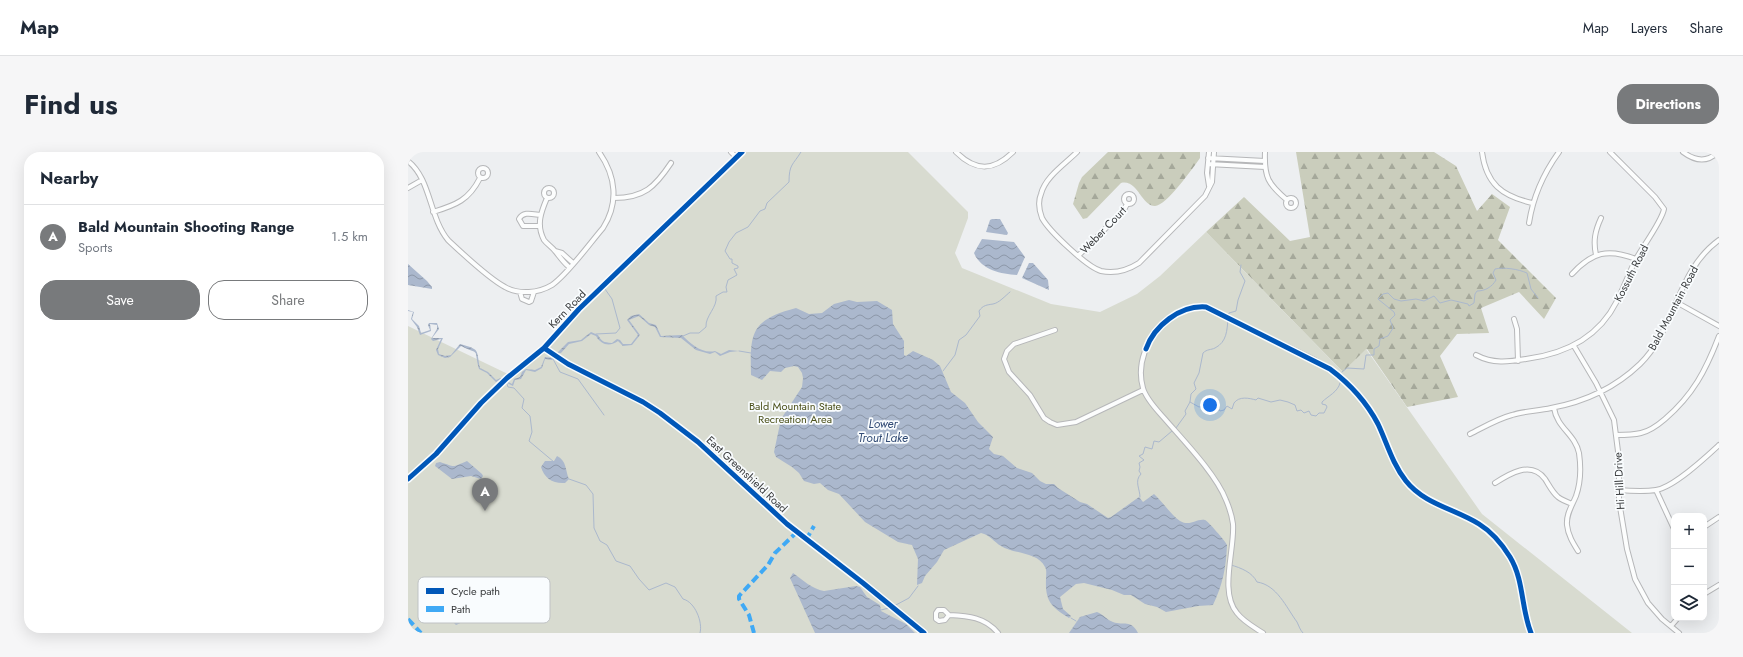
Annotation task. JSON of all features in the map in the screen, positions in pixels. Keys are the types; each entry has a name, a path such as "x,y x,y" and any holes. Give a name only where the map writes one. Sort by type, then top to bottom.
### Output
{"street":[{"path":"408,161 418,172 441,232 448,240 498,283 511,290 520,292 534,292 553,284 603,228 612,210 614,198 610,171 599,152"},
{"path":"731,152 736,157"},
{"name":"Kern Road","path":"408,479 436,454 472,412 507,378 544,348 579,309 742,152"},
{"path":"956,152 968,162 982,167 998,164 1013,152"},
{"path":"1077,152 1045,184 1041,192 1039,205 1041,214 1045,222 1078,256 1091,266 1105,271 1118,272 1133,266 1142,260 1202,199 1212,182 1210,164 1214,152"},
{"path":"1209,152 1211,158"},
{"path":"1265,152 1265,166 1271,184 1287,200"},
{"path":"1482,152 1486,170 1496,186 1514,198 1532,203"},
{"path":"1529,223 1532,203 1550,164 1559,152"},
{"name":"Kossuth Road","path":"1476,355 1492,362 1518,361 1554,354 1574,346 1595,331 1611,311 1636,259 1661,220 1664,209 1655,197 1610,152"},
{"path":"1683,152 1698,160 1708,159 1718,152"},
{"path":"1211,158 1265,161"},
{"path":"614,198 635,196 649,190 659,180 671,163"},
{"path":"1210,164 1265,166"},
{"path":"433,212 458,204 468,196 480,178"},
{"path":"408,188 422,180"},
{"path":"547,198 540,215 539,226 544,240 555,251 559,258 569,267"},
{"name":"Weber Court","path":"1078,256 1124,210 1127,204"},
{"path":"539,226 523,226 519,219 525,214 540,215"},
{"path":"1596,255 1593,243 1595,232 1601,218"},
{"name":"Bald Mountain Road","path":"1470,434 1510,415 1554,408 1602,393 1632,371 1649,354 1664,330 1676,302 1695,265 1710,247 1719,240"},
{"path":"555,251 562,253 573,262"},
{"path":"1572,274 1596,255 1612,252 1636,259"},
{"path":"520,292 522,299 529,302 531,301 534,292"},
{"path":"1676,302 1719,326"},
{"path":"1263,633 1244,620 1237,613 1231,601 1229,586 1233,524 1226,498 1214,478 1156,409 1143,390 1140,372 1142,359 1148,342 1159,328 1175,315 1195,306 1206,307 1330,369 1344,379 1364,401 1378,423 1394,463 1407,482 1431,501 1479,524 1500,543 1510,558 1518,575 1531,633"},
{"path":"1514,319 1517,329 1518,361"},
{"path":"1055,330 1014,344 1007,351 1004,359 1009,372 1030,395 1044,418 1057,425 1076,422 1143,390"},
{"path":"1616,435 1642,433 1654,428 1668,416 1694,389 1706,369 1719,336"},
{"name":"Hi Hill Drive","path":"1574,346 1602,393 1614,420 1619,459 1618,490 1621,516 1635,578 1648,603 1679,633"},
{"name":"East Greenshield Road","path":"544,348 568,364 643,402 660,413 698,442 787,524 924,633"},
{"path":"1554,408 1558,422 1575,443 1578,452 1580,483 1568,512 1567,524 1571,540 1578,551"},
{"path":"1618,490 1656,490 1684,474 1719,445"},
{"path":"1495,483 1513,472 1530,470 1542,476 1558,497 1572,504"},
{"path":"1656,490 1671,522"},
{"path":"1707,525 1719,517"},
{"path":"1707,592 1719,584"},
{"path":"949,615 978,618 992,626 998,633"},
{"path":"1671,626 1675,621"}],"green space":[{"name":"Bald Mountain State Recreation Area","path":"744,152 908,152 968,212 968,218 955,253 962,268 1051,304 1100,312 1137,294 1160,276 1206,232 1343,372 1366,349 1482,514 1632,633 408,633 408,326 512,376"},
{"path":"1108,152 1200,152 1200,158 1179,186 1166,200 1160,204 1155,206 1150,205 1132,185 1121,183 1087,218 1083,219 1073,204 1079,183 1082,177"},
{"path":"1296,152 1434,152 1456,166 1477,211 1492,194 1510,207 1498,240 1556,298 1544,319 1519,292 1481,308 1489,333 1457,334 1440,356 1458,397 1407,407 1367,349 1343,372 1206,232 1244,197 1290,241 1310,237"}],"water":[{"path":"1000,219 1008,233 1007,235 986,232 990,220"},
{"path":"982,239 1014,242 1025,257 1017,275 1005,274 992,270 977,259 974,253"},
{"path":"1029,263 1033,263 1048,280 1049,290 1022,278"},
{"path":"408,264 427,281 432,289 408,285"},
{"name":"Lower Trout Lake","path":"849,300 857,302 877,301 892,310 893,324 904,341 904,355 906,356 913,351 933,360 940,366 951,392 965,403 978,422 993,437 989,449 994,454 1003,456 1017,468 1032,473 1040,481 1046,484 1054,484 1080,502 1087,504 1108,518 1139,497 1143,502 1154,494 1180,521 1190,523 1205,520 1213,527 1227,545 1223,576 1213,605 1198,606 1166,612 1157,607 1145,604 1131,595 1124,595 1112,590 1084,583 1076,584 1060,597 1063,609 1071,616 1069,618 1050,603 1046,587 1046,570 1042,562 1031,556 1006,549 987,535 981,533 944,550 937,562 925,576 922,583 917,585 918,559 912,545 898,542 865,522 839,494 828,490 820,483 814,484 804,481 799,473 792,467 776,457 774,452 781,419 802,387 802,373 798,367 794,366 785,368 781,372 770,371 762,380 751,375 751,348 753,338 756,330 762,323 770,317 796,308 809,314 822,313 834,304"},
{"path":"408,310 414,312 412,319 419,326 421,333 430,330 428,325 429,323 437,323 439,329 432,338 443,338 438,349 439,354 445,356 451,355 460,344 475,349 480,368 488,372 496,380 501,378 512,384 514,379 520,377 522,372 526,369 535,370 541,367 545,357 554,358 552,360 545,359 542,368 535,372 526,370 521,379 515,380 513,386 501,380 496,382 487,373 479,369 476,353 474,352 461,346 450,357 445,358 438,355 436,350 441,339 433,341 431,339 437,329 437,325 430,324 431,331 420,335 417,327 411,319 413,312"},
{"path":"639,314 649,323 656,325 661,336 682,335 701,350 710,352 715,351 721,354 729,350 739,351 730,352 720,356 715,352 710,354 696,350 681,338 660,337 655,327 649,325 639,316 629,320 640,335 632,345 623,346 618,341 612,344 606,344 591,334 582,341 569,344 561,353 556,354 568,342 581,340 591,332 598,335 605,342 612,343 617,339 623,344 631,344 638,335 627,320 631,316"},
{"path":"557,456 563,460 569,479 565,483 550,480 542,471 541,467 545,461 554,461"},
{"path":"467,461 482,474 483,476 481,479 471,476 452,479 435,466 436,463 440,462 454,466"},
{"path":"793,573 812,586 824,591 856,586 860,587 867,597 880,605 881,611 906,624 915,633 815,633 790,578"},
{"path":"1097,612 1113,622 1130,624 1138,633 1069,633 1080,617"}],"waterway":[{"path":"683,336 690,333 699,333 706,327 707,319 715,304 716,296 723,292 727,292 726,287 728,280 737,275 734,269 738,268 738,266 732,263 732,259 730,259 725,251 729,242 736,233 748,227 760,211 765,209 767,203 789,182 791,168 801,152"},
{"path":"1228,316 1229,313 1236,311 1238,300 1245,281 1240,272 1241,265"},
{"path":"1342,372 1347,368 1364,369 1366,355 1374,355 1374,349 1379,346 1380,339 1388,336 1393,328 1390,320 1395,315 1394,312 1378,299 1383,294 1388,293 1394,299 1401,301 1416,299 1424,301 1434,296 1440,303 1451,300 1468,304 1469,306 1474,303 1475,294 1477,291 1490,287 1496,280 1493,273 1495,269 1503,268 1515,269 1527,273 1531,289 1538,298"},
{"path":"596,334 616,333 620,328 612,299 605,289"},
{"path":"943,371 955,355 959,340 966,335 980,316 979,311 985,306 1002,299 1010,292"},
{"path":"1176,428 1186,414 1185,411 1190,402 1191,394 1196,389 1194,383 1199,373 1203,353 1215,348 1222,342 1226,335 1228,319"},
{"path":"739,351 751,353"},
{"path":"553,359 560,372 578,379 604,415"},
{"path":"1190,402 1199,407 1204,406 1211,410 1218,408 1220,411 1224,410 1227,406 1232,409 1234,403 1241,398 1256,400 1258,398 1271,402 1280,400 1295,405 1297,411 1301,410 1304,413 1309,411 1311,415 1316,416 1319,413 1324,413 1327,407 1326,405 1322,404 1322,402 1335,391 1340,383"},
{"path":"507,384 508,387 514,388 524,399 522,408 530,416 532,432 529,441 554,462"},
{"path":"1140,497 1138,479 1141,474 1139,471 1139,463 1144,460 1139,456 1143,454 1145,447 1152,449 1154,441 1159,442 1172,431"},
{"path":"569,479 586,485 593,494 594,528 600,541 607,545 616,561 630,566 649,590 666,583 675,587 683,599 691,604 697,613 701,629 700,633"},
{"path":"1231,565 1246,571 1257,582 1270,587 1276,592 1303,633"},
{"path":"894,606 909,598 918,586"},
{"path":"881,610 889,608"},
{"path":"1071,618 1076,621"}],"marked path":[{"path":"806,540 814,526"},
{"path":"754,633 749,615 739,599 739,596 768,565 775,553 797,532"},
{"path":"408,619 421,633"}],"cycle path":[{"path":"408,479 436,454 481,403 507,378 544,348 579,309 742,152"},
{"path":"1146,349 1155,332 1169,319 1187,309 1206,307 1330,369 1351,387 1363,400 1378,424 1397,467 1413,489 1431,501 1484,527 1504,547 1515,566 1518,575 1525,614 1531,633"},
{"path":"544,348 568,364 643,402 660,413 698,442 787,524 924,633"}],"place":[{"name":"Bald Mountain Shooting Range","path":"485,511"}]}
